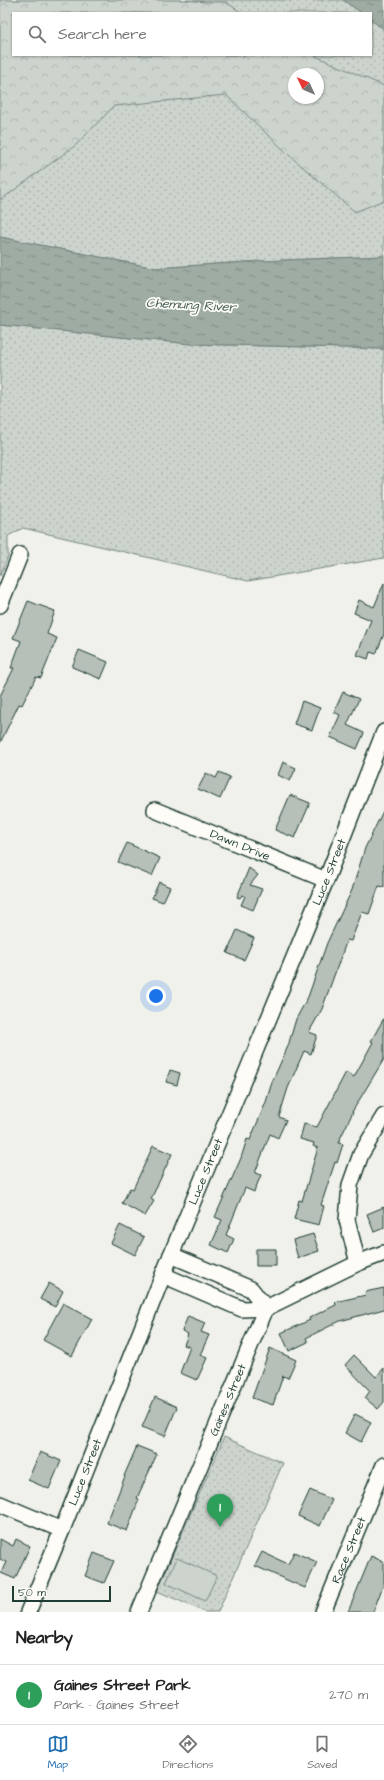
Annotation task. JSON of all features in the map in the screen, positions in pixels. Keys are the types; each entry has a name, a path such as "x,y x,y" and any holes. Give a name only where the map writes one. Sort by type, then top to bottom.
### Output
{"street":[{"path":"0,605 20,555"},
{"name":"Luce Street","path":"28,1612 171,1255 326,880 384,733"},
{"name":"Dawn Drive","path":"155,810 326,880"},
{"path":"358,1264 347,1220 350,1185 361,1154 384,1116"},
{"path":"163,1275 242,1309 266,1308 384,1253"},
{"path":"171,1255 251,1289 266,1308"},
{"name":"Gaines Street","path":"139,1612 266,1308"},
{"name":"Race Street","path":"323,1612 384,1466"},
{"path":"0,1504 62,1530"}],"green space":[{"path":"0,0 343,0 361,12 12,12 12,56 372,56 372,21 384,29 384,256 262,261 155,268 0,237"},
{"path":"0,0 185,0 226,2 241,12 12,12 12,56 315,56 384,86 384,200 355,212 289,155 226,95 114,106 76,145 0,199"},
{"path":"0,325 191,344 384,349 384,558 248,581 23,528 8,536 8,557 0,576"},
{"path":"224,1437 283,1463 218,1612 205,1612 157,1591"},
{"path":"177,1558 217,1576 205,1601 166,1583"}],"water":[{"path":"343,0 384,0 384,29 372,21 372,12 361,12"},
{"name":"Chemung River","path":"0,237 155,268 262,261 384,256 384,349 191,344 0,325"}],"building":[{"path":"384,583 384,634 376,654 370,652 368,659 357,655 371,620 354,613 359,600 374,607"},
{"path":"28,601 55,611 47,634 57,638 41,678 36,677 22,705 19,704 0,743 0,696 14,668 11,668 21,641 13,638"},
{"path":"79,650 108,662 101,679 72,667"},
{"path":"343,692 359,699 347,725 364,733 357,749 330,737 340,715 334,712"},
{"path":"302,701 320,708 312,730 294,724"},
{"path":"283,762 296,768 290,781 278,775"},
{"path":"219,772 230,777 220,799 198,789 206,773 216,778"},
{"path":"290,795 310,803 295,838 275,830"},
{"path":"384,809 384,887 379,886 369,914 362,912 351,941 347,940 322,1009 309,1032 317,1035 311,1054 304,1051 288,1088 279,1117 286,1120 278,1138 270,1134 255,1173 261,1175 254,1192 245,1188 226,1235 234,1239 228,1253 211,1245 222,1220 215,1217 241,1158 247,1139 250,1140 266,1102 272,1082 288,1046 296,1019 308,997 327,943 352,890 365,848"},
{"path":"127,843 160,858 152,876 118,862"},
{"path":"249,868 258,875 250,885 262,889 253,910 241,905 245,896 242,895 240,898 237,897"},
{"path":"159,882 170,887 163,902 152,898"},
{"path":"237,930 254,938 244,960 227,953"},
{"path":"384,1018 384,1059 352,1112 338,1143 343,1144 337,1163 335,1162 321,1205 324,1206 319,1225 294,1219 299,1200 302,1201 318,1148 313,1146 314,1143 300,1139 304,1124 317,1127 346,1072 354,1077"},
{"path":"170,1070 180,1073 177,1085 166,1082"},
{"path":"153,1146 172,1154 151,1199 154,1201 145,1216 122,1203 130,1188 133,1189"},
{"path":"384,1207 384,1228 374,1232 367,1214"},
{"path":"120,1225 144,1237 135,1255 111,1243"},
{"path":"313,1234 319,1251 298,1258 293,1240"},
{"path":"256,1249 276,1249 276,1266 256,1266"},
{"path":"49,1283 63,1291 55,1307 40,1299"},
{"path":"384,1288 384,1309 340,1321 306,1338 308,1342 289,1351 281,1333 310,1320 309,1318 336,1305 335,1302 366,1295 365,1292"},
{"path":"63,1303 92,1319 72,1356 43,1340"},
{"path":"188,1316 205,1323 201,1332 209,1335 200,1355 207,1358 197,1380 180,1373 190,1347 184,1345 188,1334 182,1331"},
{"path":"270,1348 296,1360 288,1378 283,1376 273,1405 252,1398"},
{"path":"354,1355 376,1377 384,1368 384,1402 378,1409 365,1398 370,1391 345,1365"},
{"path":"155,1397 177,1407 165,1436 142,1427"},
{"path":"355,1414 371,1422 361,1442 345,1433"},
{"path":"137,1446 157,1454 137,1498 139,1499 127,1531 107,1523 124,1476"},
{"path":"40,1452 61,1461 49,1489 28,1480"},
{"path":"310,1490 332,1500 320,1526 298,1516"},
{"path":"0,1539 13,1546 16,1539 30,1546 15,1579 1,1573 6,1562 0,1559"},
{"path":"262,1552 288,1564 294,1552 317,1562 305,1588 255,1566"},
{"path":"94,1553 114,1561 104,1583 85,1576"},
{"path":"371,1556 384,1562 384,1583 373,1612 348,1612"}],"place":[{"name":"Gaines Street Park","path":"220,1527"}]}
